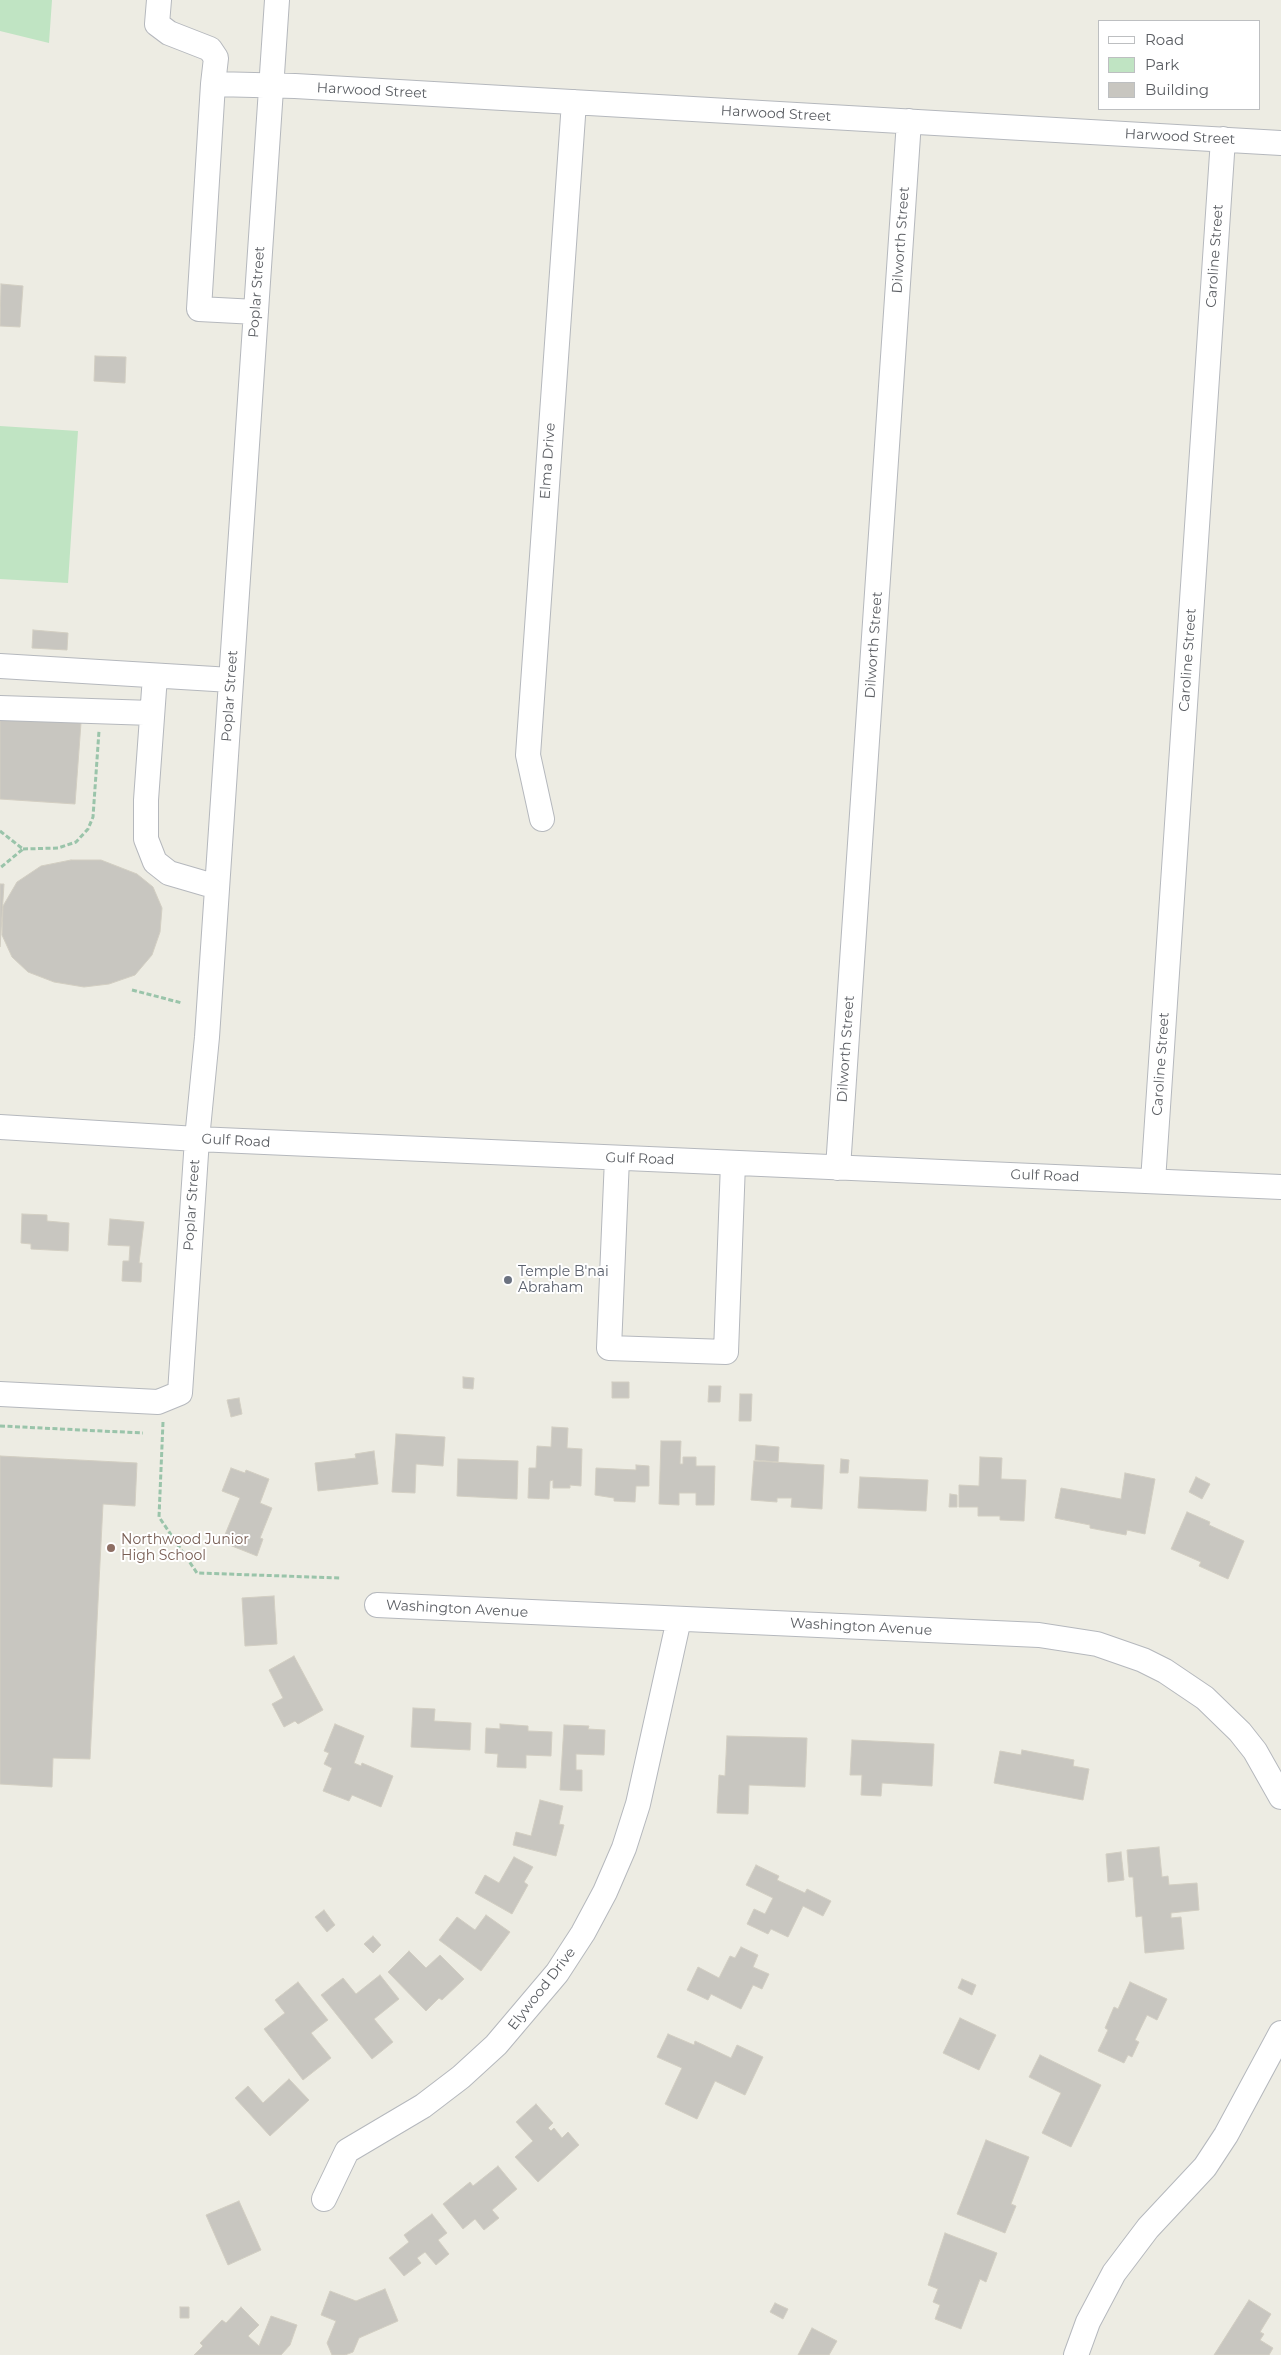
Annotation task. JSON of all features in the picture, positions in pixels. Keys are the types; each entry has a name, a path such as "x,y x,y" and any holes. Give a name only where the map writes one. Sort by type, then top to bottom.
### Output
{"street":[{"path":"159,0 157,24 169,34 210,49 216,58 199,309 256,312"},
{"name":"Poplar Street","path":"172,1396 207,1038 277,0"},
{"name":"Harwood Street","path":"213,84 271,85 1281,143"},
{"name":"Elma Drive","path":"542,820 528,755 574,102"},
{"name":"Dilworth Street","path":"838,1168 909,121"},
{"name":"Caroline Street","path":"1153,1181 1223,139"},
{"path":"0,666 231,680"},
{"path":"155,676 146,800 146,839 155,862 169,873 217,887"},
{"path":"0,708 152,713"},
{"name":"Gulf Road","path":"0,1127 197,1139 1281,1187"},
{"path":"617,1158 609,1348 726,1352 733,1163"},
{"path":"0,1394 158,1402 172,1396"},
{"name":"Washington Avenue","path":"377,1605 1039,1635 1074,1639 1105,1646 1143,1660 1165,1671 1205,1698 1223,1714 1255,1752 1281,1797"},
{"name":"Elywood Drive","path":"324,2199 347,2151 423,2106 461,2077 496,2046 557,1973 583,1934 605,1892 620,1857 638,1804 679,1619"},
{"path":"1076,2355 1088,2322 1114,2272 1148,2228 1187,2189 1205,2167 1226,2135 1281,2033"}],"path":[{"path":"0,868 23,849 58,848 76,842 88,829 93,817 100,721"},
{"path":"0,831 23,849"},
{"path":"132,990 182,1003"},
{"path":"172,1396 159,1517 197,1573 341,1578"},
{"path":"0,1426 143,1433"}],"green space":[{"path":"0,0 52,0 49,43 0,31"},
{"path":"0,426 78,431 68,583 0,579"}],"building":[{"path":"1,284 23,286 20,327 0,326"},
{"path":"95,356 126,357 125,383 94,381"},
{"path":"33,630 68,633 67,650 32,648"},
{"path":"0,717 81,723 75,804 0,799"},
{"path":"71,860 101,860 137,874 153,887 162,908 160,932 152,955 135,975 109,984 84,987 54,982 28,972 12,957 2,935 3,906 17,882 41,866"},
{"path":"0,884 4,884 0,947"},
{"path":"22,1214 47,1215 47,1221 69,1223 68,1251 31,1249 31,1244 21,1243"},
{"path":"110,1219 144,1222 139,1263 142,1263 141,1282 122,1281 123,1261 129,1261 130,1246 108,1245"},
{"path":"463,1377 474,1378 473,1389 463,1388"},
{"path":"612,1382 629,1382 629,1398 612,1398"},
{"path":"709,1386 721,1386 720,1402 708,1402"},
{"path":"740,1394 752,1394 751,1421 739,1421"},
{"path":"239,1398 242,1414 231,1417 227,1400"},
{"path":"552,1427 568,1428 567,1448 582,1449 581,1486 570,1485 570,1488 553,1488 553,1480 550,1481 549,1499 528,1498 529,1468 536,1468 537,1446 551,1447"},
{"path":"396,1434 445,1437 443,1466 416,1464 415,1493 392,1492"},
{"path":"661,1441 681,1441 680,1464 683,1464 683,1457 696,1457 696,1466 715,1466 714,1505 696,1505 696,1493 679,1493 679,1505 659,1504"},
{"path":"756,1445 779,1447 778,1462 755,1460"},
{"path":"374,1451 378,1484 318,1491 315,1463 356,1458 355,1454"},
{"path":"0,1456 137,1463 135,1506 103,1504 90,1759 53,1758 52,1787 0,1784"},
{"path":"980,1457 1002,1458 1001,1479 1026,1480 1024,1521 1000,1520 1000,1516 978,1516 978,1507 959,1507 959,1485 979,1486"},
{"path":"458,1459 518,1461 517,1499 457,1496"},
{"path":"841,1459 849,1460 848,1473 840,1473"},
{"path":"754,1461 824,1465 822,1509 791,1507 792,1498 777,1498 777,1502 751,1500"},
{"path":"636,1465 649,1466 649,1486 636,1486 635,1502 614,1501 614,1498 595,1495 596,1468 636,1470"},
{"path":"231,1468 245,1473 246,1470 269,1479 260,1503 272,1508 260,1538 263,1539 257,1556 222,1542 240,1498 222,1491"},
{"path":"1125,1473 1155,1479 1145,1534 1127,1530 1126,1535 1090,1528 1090,1525 1055,1518 1061,1488 1121,1499"},
{"path":"860,1477 928,1480 926,1511 858,1508"},
{"path":"1196,1477 1210,1484 1202,1499 1189,1492"},
{"path":"950,1494 957,1495 957,1507 949,1507"},
{"path":"1187,1512 1210,1522 1209,1525 1244,1541 1228,1579 1199,1566 1201,1562 1171,1549"},
{"path":"274,1596 277,1644 245,1646 242,1598"},
{"path":"294,1656 323,1710 298,1724 295,1721 284,1727 272,1704 283,1698 269,1670"},
{"path":"413,1708 435,1709 434,1721 471,1723 470,1750 411,1747"},
{"path":"335,1724 364,1736 354,1763 361,1766 362,1763 393,1776 381,1807 352,1795 349,1801 323,1791 332,1768 324,1764 329,1753 324,1751"},
{"path":"500,1724 528,1726 528,1731 552,1732 551,1756 526,1755 526,1768 497,1767 498,1754 485,1753 486,1728 500,1729"},
{"path":"564,1725 589,1726 588,1729 605,1730 604,1755 576,1754 576,1770 582,1770 582,1791 560,1790"},
{"path":"727,1736 807,1738 805,1787 749,1785 748,1814 717,1813 719,1775 725,1776"},
{"path":"852,1740 934,1744 932,1786 882,1783 881,1796 861,1795 862,1775 850,1775"},
{"path":"1022,1750 1074,1760 1073,1766 1089,1769 1083,1800 994,1783 1000,1751 1021,1755"},
{"path":"540,1800 563,1806 559,1824 564,1825 556,1856 513,1845 516,1832 531,1836"},
{"path":"1159,1847 1162,1877 1168,1876 1169,1885 1197,1883 1199,1910 1171,1913 1171,1918 1181,1917 1184,1949 1145,1953 1142,1916 1136,1917 1133,1877 1129,1877 1127,1850"},
{"path":"1121,1852 1124,1880 1108,1882 1106,1854"},
{"path":"514,1857 533,1867 524,1882 528,1885 512,1914 475,1893 485,1875 499,1883"},
{"path":"756,1865 779,1876 777,1880 805,1893 807,1889 831,1901 823,1916 803,1906 788,1937 771,1929 768,1934 747,1924 754,1909 765,1914 773,1898 746,1885"},
{"path":"324,1910 335,1925 327,1932 315,1917"},
{"path":"486,1915 510,1932 481,1971 439,1940 457,1917 475,1930"},
{"path":"373,1936 381,1945 373,1953 364,1944"},
{"path":"741,1947 758,1955 753,1967 769,1974 762,1989 753,1985 741,2009 711,1994 708,2000 687,1990 698,1967 719,1978 730,1956 735,1958"},
{"path":"409,1951 426,1968 440,1955 464,1979 442,2000 439,1998 426,2011 388,1972"},
{"path":"380,1975 399,1999 374,2019 393,2042 372,2059 321,1995 343,1978 356,1994"},
{"path":"962,1979 976,1985 972,1995 958,1988"},
{"path":"298,1982 328,2020 311,2033 331,2058 303,2080 264,2029 285,2013 275,2000"},
{"path":"1130,1982 1167,1999 1157,2020 1147,2015 1135,2040 1139,2042 1132,2057 1128,2055 1124,2063 1098,2051 1108,2030 1105,2028 1114,2007 1118,2009"},
{"path":"960,2018 996,2035 979,2070 943,2053"},
{"path":"668,2034 694,2045 695,2041 731,2058 737,2045 763,2057 745,2095 715,2081 697,2119 665,2104 682,2068 657,2057"},
{"path":"1040,2055 1101,2085 1071,2147 1042,2133 1061,2093 1029,2077"},
{"path":"289,2079 309,2100 270,2136 235,2098 248,2086 263,2103"},
{"path":"536,2104 553,2123 548,2128 551,2131 554,2128 562,2138 568,2132 579,2145 538,2182 515,2157 533,2141 516,2122"},
{"path":"986,2140 1029,2157 1011,2204 1016,2206 1005,2233 957,2214"},
{"path":"498,2166 517,2189 492,2210 499,2218 484,2230 475,2219 463,2229 443,2204 470,2182 473,2186"},
{"path":"239,2201 261,2250 228,2265 206,2215"},
{"path":"432,2214 447,2233 438,2240 449,2254 436,2265 425,2252 417,2258 421,2263 404,2276 389,2258 409,2242 404,2235"},
{"path":"945,2233 997,2253 986,2282 980,2279 961,2329 935,2319 940,2305 933,2302 938,2289 928,2285"},
{"path":"385,2289 398,2321 359,2338 353,2352 345,2355 332,2355 327,2343 336,2321 321,2315 330,2291 356,2301"},
{"path":"1249,2300 1271,2314 1260,2332 1264,2334 1260,2340 1273,2348 1269,2355 1214,2355"},
{"path":"775,2303 788,2309 783,2319 770,2312"},
{"path":"180,2307 189,2307 189,2318 180,2318"},
{"path":"241,2307 259,2325 248,2336 259,2346 271,2316 297,2325 290,2345 281,2355 194,2355 203,2346 200,2343 222,2320 226,2323"},
{"path":"812,2328 837,2341 829,2355 798,2355"}],"place":[{"name":"Temple B'nai Abraham","path":"508,1280"},
{"name":"Northwood Junior High School","path":"111,1548"}]}
